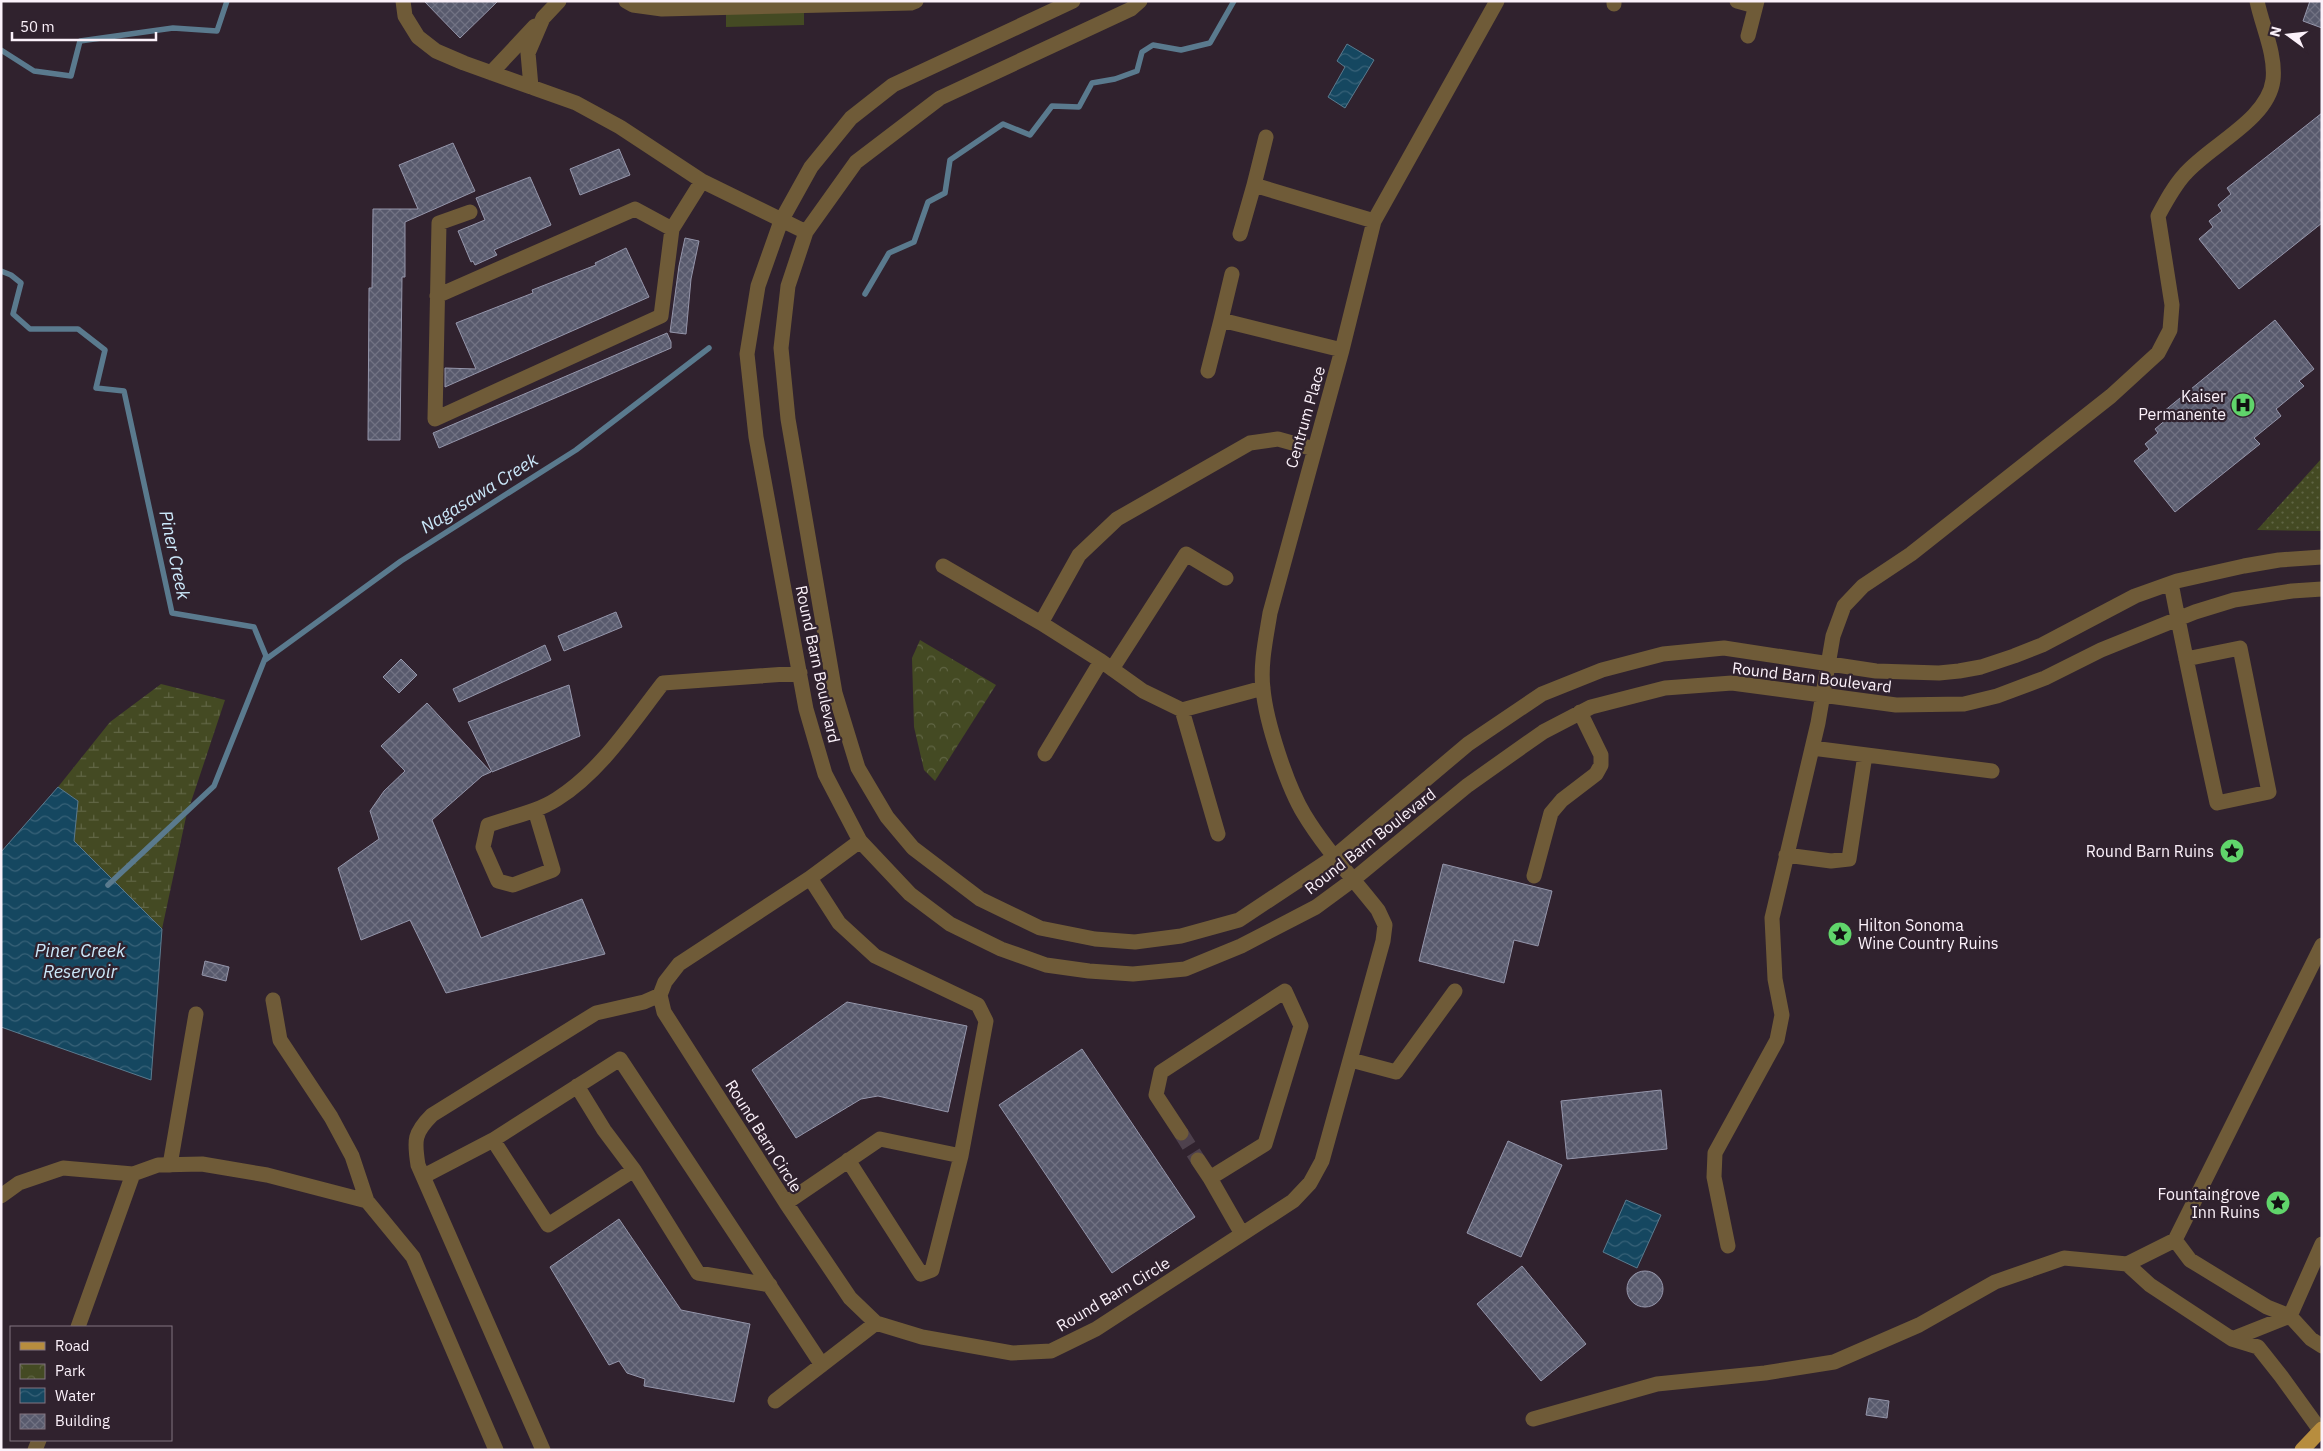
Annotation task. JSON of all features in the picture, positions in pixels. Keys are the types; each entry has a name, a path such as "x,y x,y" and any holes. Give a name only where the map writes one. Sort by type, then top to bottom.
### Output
{"main road":[{"path":"2302,1450 2320,1432"}],"street":[{"path":"403,1 405,16 418,37 436,51 576,103 620,127 702,181 806,232"},
{"path":"491,73 559,1"},
{"path":"626,1 632,5 662,9 911,3 916,1"},
{"name":"Round Barn Boulevard","path":"1073,1 893,85 851,118 811,168 781,221 758,286 747,354 756,437 806,709 825,774 860,841 910,894 950,924 1001,949 1037,962 1089,971 1132,974 1185,969 1241,946 1316,907 1354,879 1468,785 1543,732 1591,707 1665,688 1732,683 1896,705 1964,704 1997,696 2045,678 2101,650 2178,618 2234,600 2292,591 2322,589"},
{"name":"Round Barn Boulevard","path":"1140,1 1131,9 940,98 856,162 806,232 788,286 781,348 788,419 835,694 858,768 887,817 914,848 980,900 1040,928 1095,939 1135,942 1181,936 1239,920 1334,857 1468,744 1542,694 1602,670 1663,654 1724,648 1876,671 1939,673 1981,667 2042,645 2135,596 2171,583 2244,566 2279,560 2322,557"},
{"name":"Centrum Place","path":"1334,857 1303,813 1292,789 1276,742 1262,688 1264,650 1270,613 1342,350 1374,221 1497,1"},
{"path":"1736,1 1756,4 1748,36"},
{"path":"1728,1246 1714,1176 1715,1154 1776,1040 1782,1015 1775,979 1772,918 1812,748 1832,636 1844,606 1863,586 1911,554 2110,396 2158,353 2170,330 2172,305 2166,277 2158,216 2186,173 2254,116 2267,97 2273,81 2272,59 2257,1"},
{"path":"531,87 528,52 543,18"},
{"path":"1240,234 1266,137"},
{"path":"470,212 439,223 435,419 661,316 672,229 702,181"},
{"path":"1254,185 1374,221"},
{"path":"438,296 636,209 672,229"},
{"path":"1208,371 1232,274"},
{"path":"1221,320 1342,350"},
{"path":"1041,623 1079,555 1117,519 1250,443 1278,439 1314,449"},
{"path":"1045,754 1186,554 1226,578"},
{"path":"943,566 1041,623 1143,691 1182,710 1262,688"},
{"path":"2171,583 2186,659 2217,803 2269,792 2240,648 2186,659"},
{"path":"535,810 553,870 513,885 498,881 483,846 488,824 535,810 557,800 593,771 663,683 800,673"},
{"path":"1182,710 1218,834"},
{"path":"1534,876 1551,813 1562,800 1596,774 1601,765 1601,755 1580,712"},
{"path":"1812,748 1992,771"},
{"path":"1786,855 1831,861 1849,859 1865,755"},
{"path":"543,1450 418,1165 414,1142 422,1126 432,1116 596,1013 644,1002 660,995 665,982 678,964 810,878 860,841"},
{"name":"Round Barn Circle","path":"660,995 664,1012 786,1203 850,1298 876,1323 922,1337 1012,1353 1050,1351 1096,1328 1242,1234 1293,1200 1310,1183 1322,1161 1383,941 1385,924 1378,910 1334,857"},
{"path":"810,878 839,924 875,956 978,1005 986,1021 961,1156 932,1270 921,1274 848,1160"},
{"path":"1533,1419 1657,1384 1766,1373 1834,1362 1919,1325 1995,1282 2064,1258 2127,1264 2175,1240 2322,945"},
{"path":"1180,1133 1156,1095 1161,1072 1285,991 1301,1026 1266,1144 1210,1178"},
{"path":"1351,1060 1396,1072 1455,991"},
{"path":"273,1000 280,1040 331,1117 352,1156 367,1201 413,1257 496,1450"},
{"path":"170,1165 196,1014"},
{"path":"424,1176 493,1140 620,1059 822,1365"},
{"path":"577,1086 604,1130 634,1170 698,1273 770,1285"},
{"path":"786,1203 880,1139 961,1156"},
{"path":"493,1140 548,1225 634,1170"},
{"path":"1198,1160 1242,1234"},
{"path":"1,1196 19,1183 63,1168 133,1174 158,1165 202,1164 267,1175 367,1201"},
{"path":"78,1326 133,1174"},
{"path":"2175,1240 2190,1260 2267,1307 2290,1316 2311,1339 2322,1346"},
{"path":"2232,1339 2290,1316 2322,1244"},
{"path":"2127,1264 2150,1285 2232,1339 2258,1347 2320,1432"},
{"path":"774,1401 876,1323"}],"green space":[{"path":"726,1 804,1 804,25 726,27"},
{"path":"2322,458 2322,531 2257,530"},
{"path":"920,640 996,685 935,781 924,770 914,727 912,658"},
{"path":"161,684 225,700 186,817 162,929 74,841 78,801 58,787 110,722"}],"water":[{"path":"1347,44 1374,60 1345,108 1328,97 1345,67 1337,61"},
{"name":"Piner Creek Reservoir","path":"58,787 78,801 74,841 162,929 151,1080 1,1027 1,852"},
{"path":"1626,1200 1661,1215 1637,1268 1603,1252"}],"building":[{"path":"424,1 498,1 460,38"},
{"path":"2310,1 2322,1 2322,28 2303,21"},
{"path":"2322,113 2322,223 2239,289 2199,239 2213,227 2209,221 2222,211 2218,205 2231,194 2227,188"},
{"path":"453,143 475,191 405,222 405,277 402,277 400,440 368,440 369,288 372,288 373,209 418,209 399,165"},
{"path":"619,149 630,175 580,195 570,169"},
{"path":"530,177 551,225 494,250 497,255 475,265 473,261 471,262 458,231 485,220 476,198"},
{"path":"685,238 699,241 691,279 686,334 670,332 679,266"},
{"path":"626,248 649,297 445,387 445,368 476,369 456,323 533,293 532,290 596,265 595,263"},
{"path":"2275,320 2314,369 2299,381 2304,386 2276,409 2281,416 2254,438 2260,444 2175,512 2134,461 2149,449 2145,444 2158,433 2155,429 2168,418 2163,412"},
{"path":"667,333 671,342 671,348 439,448 433,433"},
{"path":"616,612 622,627 564,651 558,636"},
{"path":"545,645 551,660 459,702 453,689"},
{"path":"401,659 417,675 399,693 383,677"},
{"path":"569,685 580,736 492,772 468,722"},
{"path":"427,703 491,772 482,776 432,820 481,938 582,899 605,954 446,993 410,920 361,940 338,868 379,839 370,811 384,791 405,771 381,746"},
{"path":"1443,864 1552,891 1538,946 1514,940 1504,983 1419,961"},
{"path":"205,961 229,967 226,981 202,975"},
{"path":"847,1002 967,1026 948,1112 878,1096 861,1099 796,1138 752,1070"},
{"path":"1082,1049 1195,1217 1112,1273 999,1105"},
{"path":"1661,1090 1667,1149 1567,1159 1561,1101"},
{"path":"1508,1141 1562,1165 1521,1257 1467,1233"},
{"path":"619,1219 681,1310 750,1324 734,1402 644,1386 645,1379 627,1373 619,1361 609,1365 550,1267"},
{"path":"1522,1266 1586,1344 1541,1381 1477,1304"},
{"path":"1645,1271 1652,1272 1658,1276 1662,1282 1662,1296 1658,1302 1652,1306 1645,1307 1638,1306 1632,1302 1628,1296 1627,1289 1628,1282 1632,1276 1638,1272"},
{"path":"1869,1398 1889,1401 1887,1418 1866,1415"}],"waterway":[{"name":"Piner Creek","path":"1,50 34,71 71,76 80,41 173,28 217,31 227,1"},
{"name":"Nagasawa Creek","path":"865,294 889,253 914,242 928,202 945,193 950,160 1003,124 1030,135 1052,106 1079,107 1092,83 1115,79 1137,71 1142,52 1153,45 1181,50 1210,43 1234,1"},
{"name":"Piner Creek","path":"1,271 11,275 21,283 13,314 30,329 78,329 105,350 96,388 124,391 172,613 254,627 266,656 214,786 108,885"},
{"name":"Nagasawa Creek","path":"265,660 401,561 576,450 709,348"}],"tunnel":[{"path":"1181,1133 1198,1160"}],"place":[{"name":"Kaiser Permanente","path":"2243,405"},
{"name":"Round Barn Ruins","path":"2232,851"},
{"name":"Hilton Sonoma Wine Country Ruins","path":"1840,934"},
{"name":"Fountaingrove Inn Ruins","path":"2278,1203"}]}
